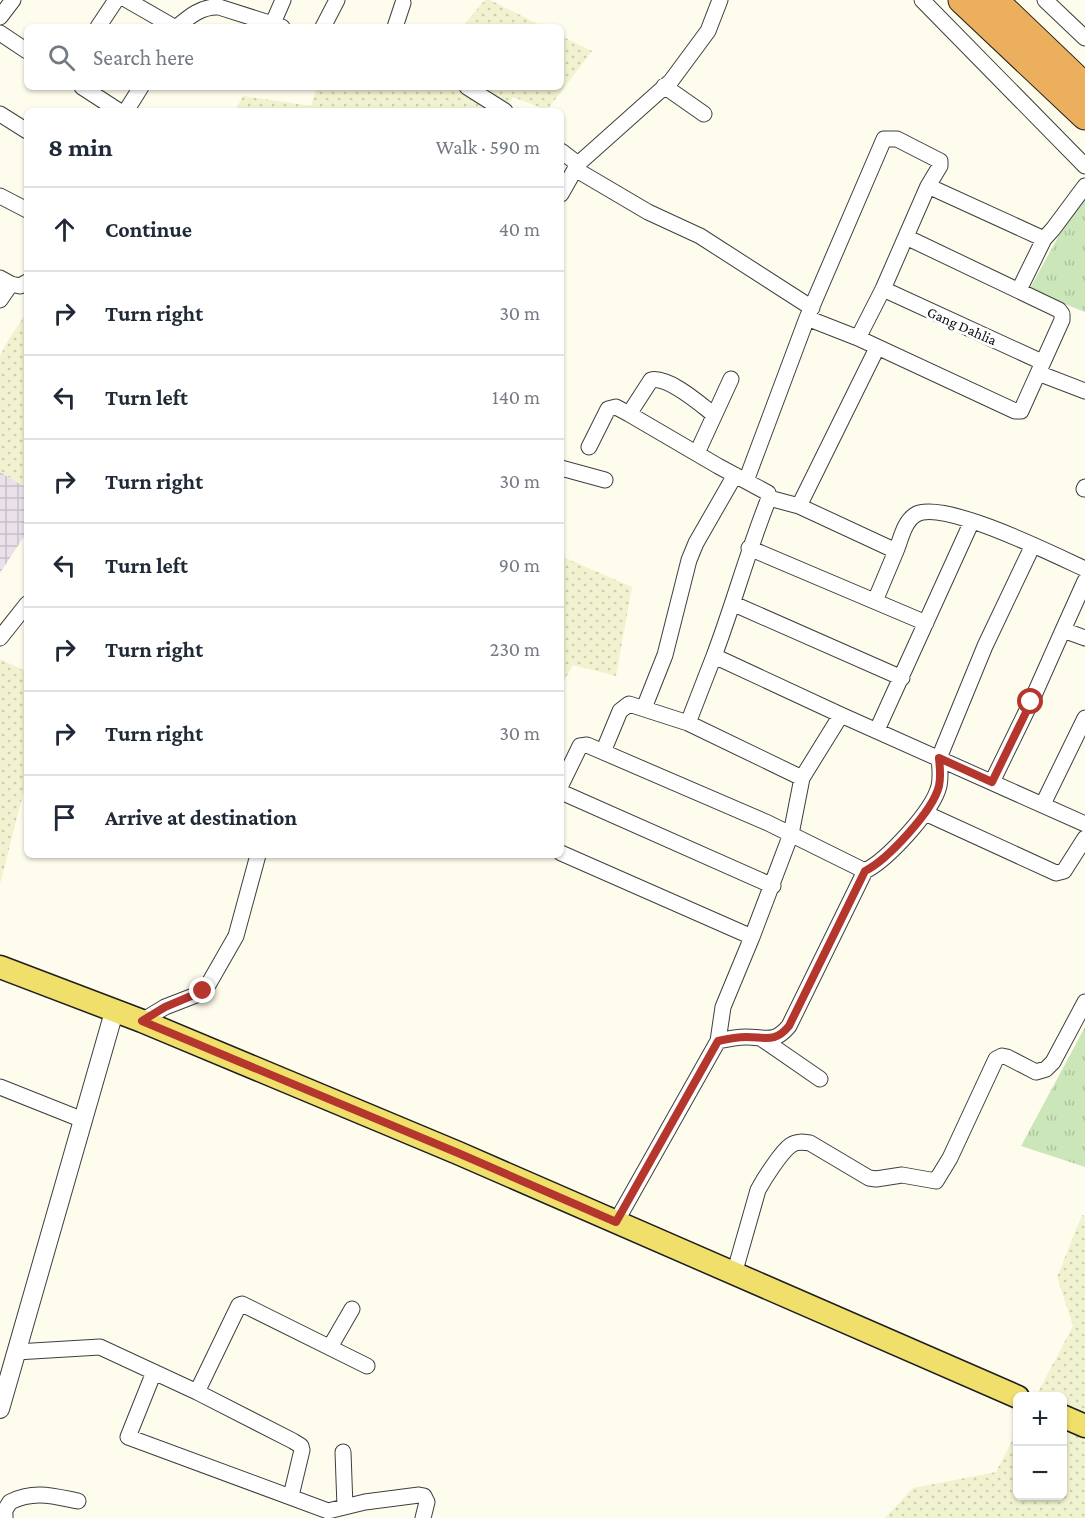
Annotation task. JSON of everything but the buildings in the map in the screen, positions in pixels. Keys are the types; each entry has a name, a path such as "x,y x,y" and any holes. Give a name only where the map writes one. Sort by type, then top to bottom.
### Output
{"highway":[{"path":"962,0 1085,116"},
{"path":"994,0 1085,87"}],"main road":[{"path":"0,967 129,1017 458,1153 1013,1395"},
{"path":"1067,1418 1085,1426"}],"street":[{"path":"0,17 14,0"},
{"path":"100,24 116,0"},
{"path":"127,0 171,24"},
{"path":"278,24 283,0"},
{"path":"325,24 337,0"},
{"path":"564,189 577,166 664,86 694,52 708,31 720,0"},
{"path":"922,0 1085,166"},
{"path":"1045,0 1085,38"},
{"path":"396,24 403,3"},
{"path":"180,24 190,16 212,7 274,24"},
{"path":"0,33 24,49"},
{"path":"664,86 704,114"},
{"path":"87,90 114,108"},
{"path":"128,108 139,90"},
{"path":"472,90 500,108"},
{"path":"0,114 24,129"},
{"path":"644,708 665,655 689,560 696,543 740,478 884,139 897,139 940,161 940,166 928,186 883,290 858,338"},
{"path":"564,154 577,166 648,212 700,236 810,313 877,348 1015,411 1021,411 1062,320 1062,314 1059,310 1019,290 906,237"},
{"path":"928,186 1044,239"},
{"path":"1019,290 1044,239 1085,186"},
{"path":"0,196 24,208"},
{"path":"0,300 6,281 20,286 24,284"},
{"name":"Gang Dahlia","path":"883,290 1040,367 1085,392"},
{"path":"799,506 877,348"},
{"path":"630,414 651,380 655,379 664,381 688,395 713,414"},
{"path":"697,453 731,379"},
{"path":"589,447 608,409 616,406 768,493 769,498 749,548 734,604 688,723"},
{"path":"564,469 605,480"},
{"path":"769,498 799,506 896,551"},
{"path":"875,601 908,522 921,512 932,512 972,521 1085,569"},
{"path":"877,730 972,521"},
{"path":"718,1041 780,1036 789,1026 865,871 880,862 925,813 939,787 939,758 985,646 1033,545"},
{"path":"749,548 926,623"},
{"path":"992,782 1031,702 1085,581"},
{"path":"734,604 902,678"},
{"path":"0,638 24,608"},
{"path":"1063,630 1085,638"},
{"path":"714,656 1085,824"},
{"path":"603,752 620,711 625,706 634,704 688,723 802,778"},
{"path":"616,1222 718,1041 723,1007 773,886 791,834 802,778 841,715"},
{"path":"1043,804 1085,718"},
{"path":"564,778 580,746 587,745 791,834 865,871"},
{"path":"564,793 773,886"},
{"path":"925,813 1056,873 1064,871 1085,838"},
{"path":"564,854 752,937"},
{"path":"2,1399 83,1120 129,1017 196,995 208,986 236,936 257,858"},
{"path":"734,1274 758,1190 791,1145 800,1142 810,1143 869,1178 902,1175 936,1181 950,1158 996,1059 999,1056 1007,1057 1036,1072 1046,1069 1059,1052 1085,1002"},
{"path":"762,1039 820,1078"},
{"path":"0,1087 83,1120"},
{"path":"197,1392 239,1305 242,1304 367,1366"},
{"path":"330,1347 352,1309"},
{"path":"16,1352 100,1347 197,1392 301,1446 291,1496"},
{"path":"154,1372 128,1437 291,1496 327,1515 345,1507 419,1495 424,1496 426,1502 423,1518"},
{"path":"342,1452 345,1507"},
{"path":"5,1518 5,1510 10,1502 33,1494 45,1494 78,1501"}],"shaded area":[{"path":"0,472 24,486 24,537 0,573"}],"green space":[{"path":"485,0 490,0 538,24 465,24"},
{"path":"564,37 592,51 564,88"},
{"path":"316,90 562,90 549,108 542,108 513,97 506,108 237,108 243,96 311,106"},
{"path":"1085,188 1085,312 1029,290"},
{"path":"24,316 24,486 0,472 0,356"},
{"path":"564,557 632,587 616,676 573,665 564,681"},
{"path":"0,659 24,671 24,790 0,884"},
{"path":"1085,1027 1085,1167 1021,1146"},
{"path":"1082,1215 1085,1216 1085,1518 885,1518 913,1488 996,1472 1013,1439 1013,1500 1067,1500 1067,1392 1038,1392 1073,1326 1057,1277"}],"route":[{"path":"203,991 165,1007 142,1021 458,1153 616,1222 718,1041 749,1037 773,1038 780,1036 789,1026 865,871 880,862 925,813 931,803 939,787 939,758 992,782 1031,702"}]}
